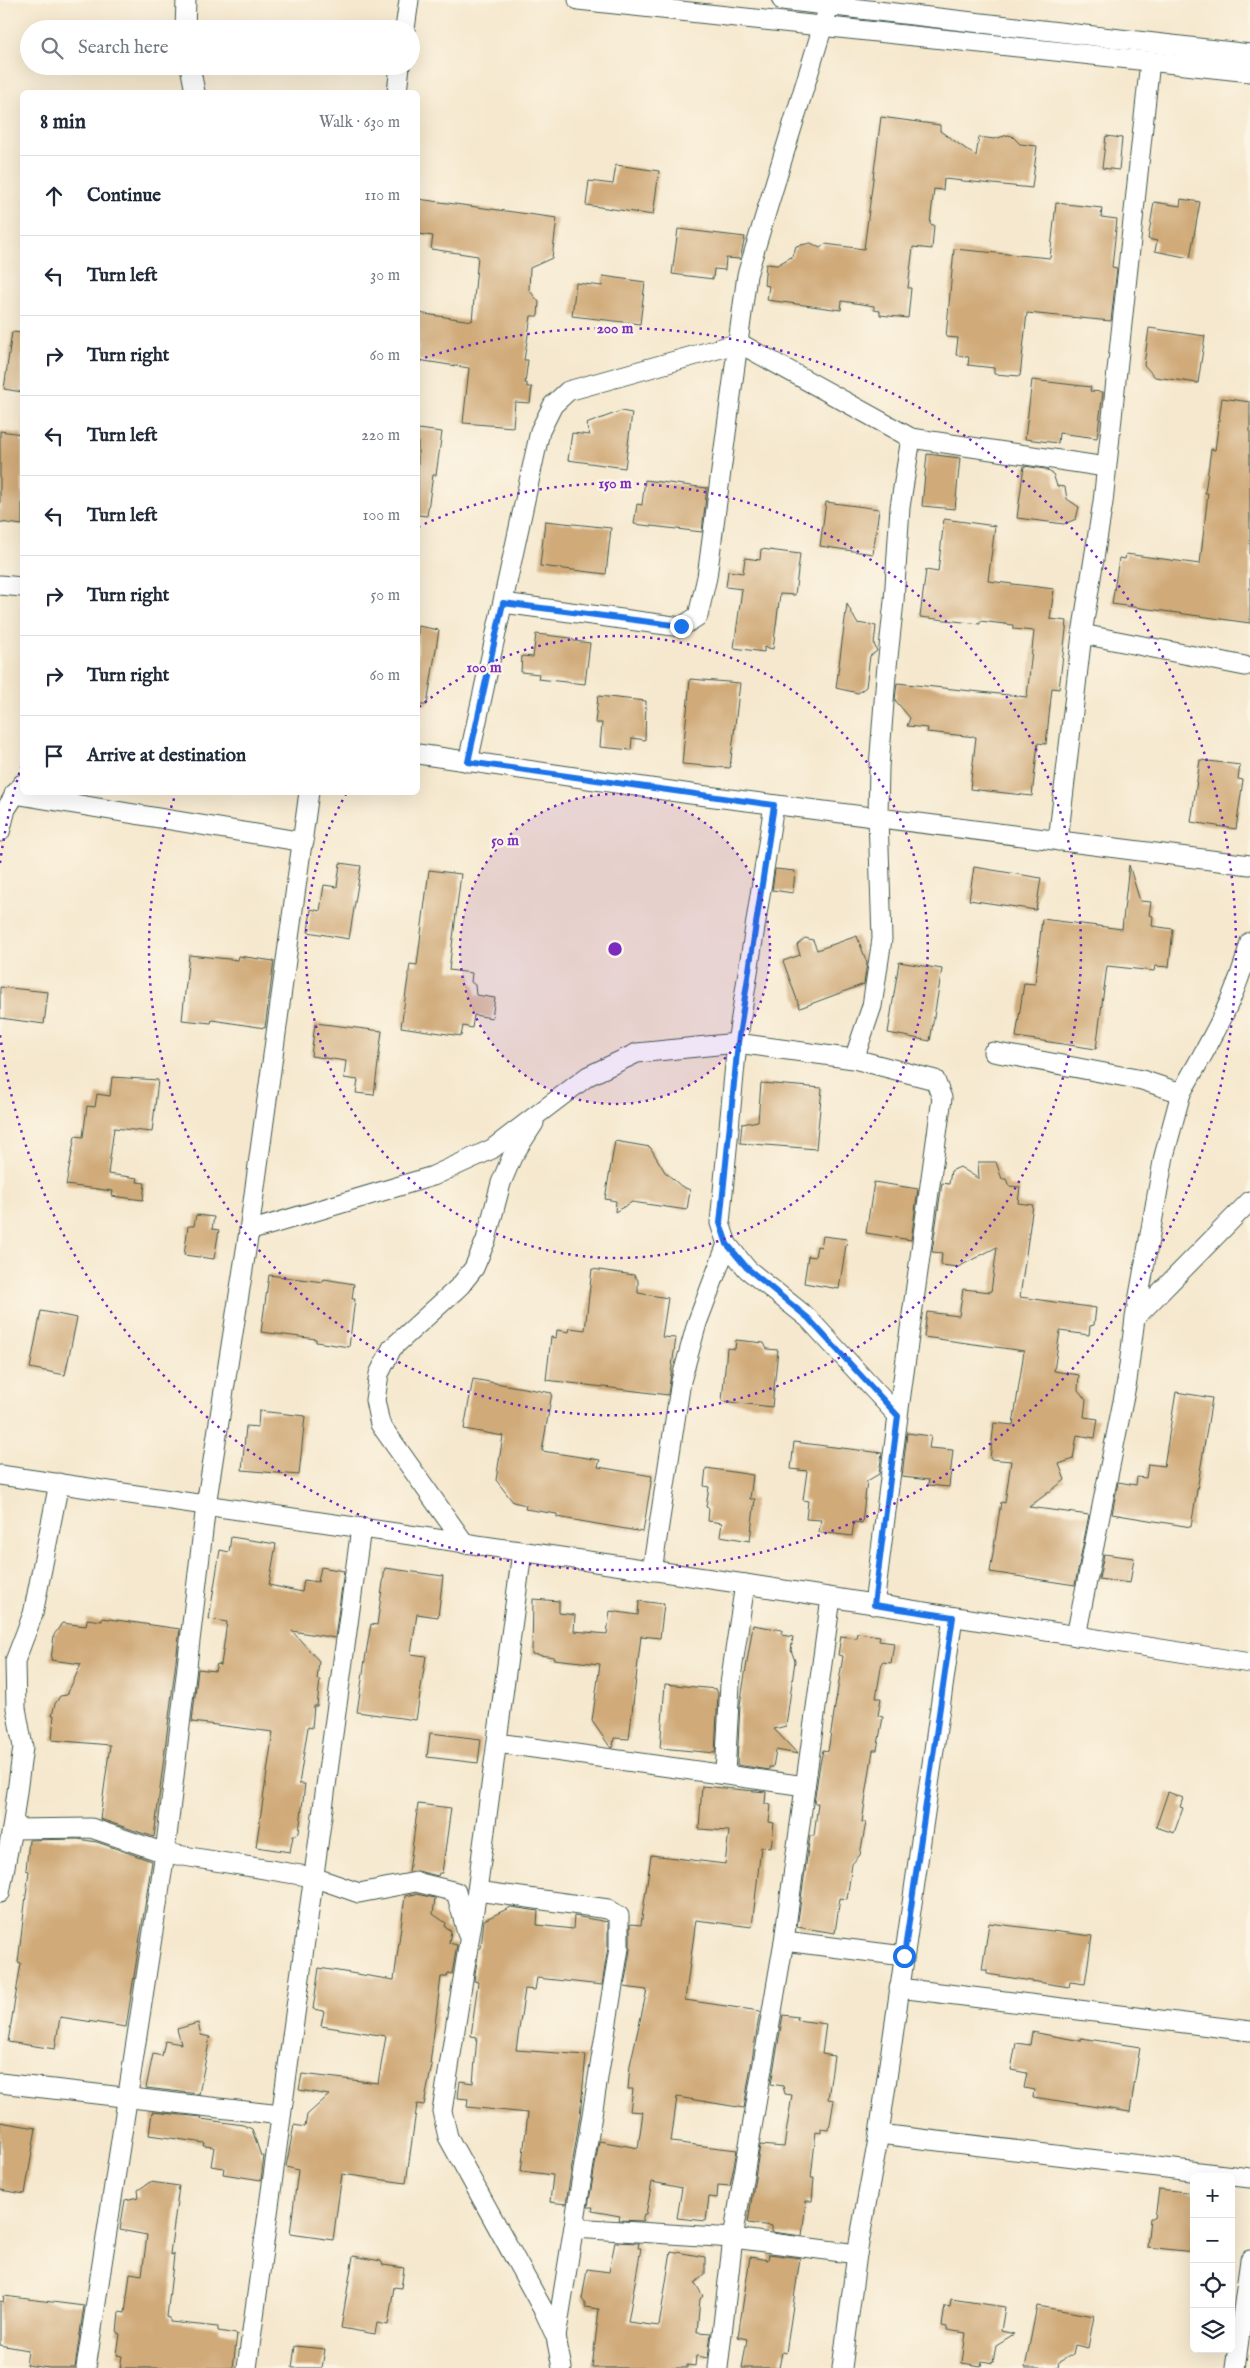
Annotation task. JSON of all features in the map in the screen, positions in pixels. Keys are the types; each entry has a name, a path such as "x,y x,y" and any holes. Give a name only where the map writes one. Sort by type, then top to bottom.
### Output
{"street":[{"path":"185,20 186,0"},
{"path":"406,20 409,0"},
{"path":"578,0 1250,72"},
{"path":"782,0 1250,54"},
{"path":"503,603 681,626 698,616 707,577 747,275 829,6"},
{"path":"1058,841 1082,634 1103,502 1150,61"},
{"path":"192,75 195,90"},
{"path":"397,90 399,75"},
{"path":"468,762 540,430 553,405 568,391 739,343 912,438 1106,467"},
{"path":"854,1059 872,1006 882,940 878,816 886,676 894,601 900,507 912,438"},
{"path":"0,585 20,587"},
{"path":"1082,634 1245,666"},
{"path":"420,754 774,805 878,816 1250,865"},
{"path":"0,832 6,809 18,788"},
{"path":"55,795 304,842"},
{"path":"86,2368 165,1853 206,1504 249,1231 304,842 309,795"},
{"path":"774,805 738,1043 720,1223 727,1244 747,1268 808,1318 898,1416"},
{"path":"1076,1636 1127,1381 1135,1318 1164,1156 1181,1093 1222,1022 1245,962 1250,942"},
{"path":"249,1231 433,1176 492,1149 541,1114 588,1076 637,1053 738,1043 854,1059 935,1080 942,1098 874,1605"},
{"path":"993,1052 1142,1080 1181,1093"},
{"path":"465,1544 380,1424 375,1400 379,1374 392,1348 460,1286 474,1268 486,1240 502,1183 512,1157 541,1114"},
{"path":"1135,1318 1250,1201"},
{"path":"652,1571 682,1381 697,1323 727,1244"},
{"path":"0,1475 745,1584 1250,1663"},
{"path":"0,1893 12,1829 23,1747 7,1660 33,1614 60,1483"},
{"path":"247,2368 361,1528"},
{"path":"522,1552 477,1892 442,2111 448,2137 541,2304 556,2337 562,2368"},
{"path":"724,1773 730,1684 745,1584"},
{"path":"718,2368 733,2238 784,1941 831,1598"},
{"path":"842,2368 857,2254 878,2134 953,1617"},
{"path":"497,1743 724,1773 805,1786"},
{"path":"12,1829 91,1828 165,1853 313,1877 359,1893 416,1882 456,1892 467,1929 464,1974"},
{"path":"477,1892 608,1909 619,1916 618,1948 556,2337"},
{"path":"784,1941 904,1956"},
{"path":"899,1988 1250,2032"},
{"path":"0,2083 281,2115"},
{"path":"878,2134 1250,2178"},
{"path":"574,2228 733,2238 857,2254"},
{"path":"1235,2368 1250,2260"}],"building":[{"path":"881,117 940,125 940,131 976,156 979,137 994,139 1008,135 1012,136 1020,144 1037,146 1032,188 944,179 943,190 934,189 930,224 934,225 932,249 913,247 908,288 911,288 908,318 880,315 880,311 874,310 874,306 842,301 841,310 767,300 769,286 764,285 766,264 777,265 793,256 796,246 811,243 820,248 825,244 864,249"},
{"path":"1106,136 1122,138 1119,170 1102,168"},
{"path":"616,165 659,171 653,215 586,205 589,181 613,184"},
{"path":"420,199 557,218 552,258 530,268 529,290 539,302 538,316 531,316 524,360 528,360 525,383 527,383 527,387 532,387 530,403 515,402 513,427 463,423 469,368 420,360 420,313 472,321 478,256 431,249 433,236 420,234"},
{"path":"1181,199 1200,202 1190,258 1155,251 1157,241 1148,239 1154,202 1180,206"},
{"path":"1056,203 1102,208 1101,217 1117,219 1112,267 1117,268 1111,321 1027,313 1020,376 994,374 994,368 968,365 969,357 956,355 958,338 946,337 954,249 1050,258"},
{"path":"678,229 745,237 740,259 726,258 725,270 714,269 713,279 672,274"},
{"path":"603,276 645,282 640,324 572,316 576,283 602,286"},
{"path":"1149,328 1205,336 1198,383 1155,377 1144,365"},
{"path":"12,332 20,333 20,392 4,389"},
{"path":"1032,380 1091,387 1090,391 1103,392 1097,438 1059,433 1058,443 1025,439"},
{"path":"1222,398 1250,402 1250,623 1112,604 1119,558 1125,559 1126,554 1200,564 1208,493 1205,493 1211,449 1215,450"},
{"path":"621,411 632,413 625,468 568,460 572,433 590,435 586,424"},
{"path":"420,429 442,432 436,475 433,475 427,516 420,515"},
{"path":"0,431 20,434 20,525 0,522"},
{"path":"927,454 960,458 955,509 922,506"},
{"path":"1024,466 1045,469 1053,474 1057,486 1065,487 1067,499 1079,507 1076,519 1064,524 1017,518"},
{"path":"645,480 707,488 702,532 634,524 637,504 642,505"},
{"path":"826,502 879,509 873,554 820,546"},
{"path":"944,519 995,526 988,581 1054,589 1050,619 1067,621 1059,689 1052,688 1046,744 1038,743 1032,796 970,789 976,737 927,732 928,728 907,726 910,718 895,700 897,683 1027,697 1034,631 1013,629 1013,625 980,621 980,624 920,617 926,570 938,572"},
{"path":"545,521 611,528 606,574 540,566"},
{"path":"761,549 800,554 795,595 780,594 773,649 764,647 764,652 734,648 742,589 726,587 728,571 743,573 745,558 760,560"},
{"path":"847,604 857,623 876,626 874,644 877,651 870,656 866,687 858,693 836,688"},
{"path":"420,626 439,630 427,705 420,705"},
{"path":"536,634 571,638 574,641 590,643 585,684 538,679 539,674 521,672 522,656 533,657"},
{"path":"690,679 740,683 730,768 682,764"},
{"path":"598,696 646,701 645,740 632,738 631,750 600,747 602,723 595,723"},
{"path":"1200,760 1240,765 1238,779 1243,780 1236,829 1191,822"},
{"path":"340,863 361,866 349,939 308,932 311,909 320,911 324,885 337,887"},
{"path":"1129,865 1140,901 1151,902 1149,915 1153,916 1152,926 1173,929 1169,967 1155,966 1154,971 1107,966 1096,1049 1016,1037 1024,983 1035,984 1042,919 1122,929"},
{"path":"974,867 1041,878 1036,910 969,900"},
{"path":"775,869 795,871 793,893 772,890"},
{"path":"429,870 461,874 449,970 472,973 471,982 475,985 476,995 495,998 492,1018 474,1015 472,1028 463,1026 461,1036 401,1027 410,964 417,965"},
{"path":"857,936 867,963 864,984 800,1008 783,961 800,955 797,945 805,938 813,940 817,950"},
{"path":"189,955 238,960 239,956 274,961 265,1028 212,1020 211,1023 182,1020"},
{"path":"899,962 942,969 930,1041 888,1033"},
{"path":"0,987 48,992 44,1024 0,1018"},
{"path":"315,1023 382,1031 374,1095 356,1093 358,1080 344,1078 346,1061 311,1056"},
{"path":"112,1077 158,1080 152,1132 114,1128 108,1174 138,1178 137,1182 145,1183 143,1200 112,1196 113,1191 66,1185 75,1136 83,1137 87,1106 95,1107 97,1094 110,1096"},
{"path":"761,1083 822,1088 816,1149 740,1143 742,1124 758,1121"},
{"path":"615,1141 650,1147 665,1172 681,1186 690,1190 687,1210 632,1202 615,1212 616,1201 605,1199"},
{"path":"978,1162 996,1162 1002,1179 1006,1179 1009,1186 1020,1187 1018,1203 1033,1205 1020,1297 1096,1308 1094,1325 1090,1326 1089,1335 1060,1331 1054,1371 1079,1375 1078,1390 1086,1400 1084,1417 1098,1419 1095,1438 1077,1435 1073,1459 1059,1464 1065,1480 1029,1507 1089,1515 1075,1585 990,1572 1001,1502 1005,1503 1011,1461 990,1459 994,1423 1013,1425 1024,1351 924,1337 927,1312 959,1316 963,1289 991,1292 997,1247 958,1267 941,1265 942,1253 932,1252 942,1183 949,1184 951,1171 960,1167 979,1179"},
{"path":"874,1182 918,1189 911,1240 866,1233"},
{"path":"196,1215 214,1217 212,1229 219,1230 214,1259 184,1255 188,1226 194,1226"},
{"path":"823,1236 847,1239 839,1289 804,1283 808,1256 815,1257 817,1246 821,1247"},
{"path":"592,1269 634,1275 638,1280 638,1293 668,1298 662,1337 676,1338 668,1395 546,1380 551,1337 556,1338 557,1330 569,1332 570,1328 585,1330"},
{"path":"269,1275 323,1282 324,1279 354,1284 352,1299 355,1299 349,1347 316,1342 316,1339 261,1332"},
{"path":"41,1311 77,1318 65,1375 30,1368"},
{"path":"736,1340 764,1343 767,1349 778,1350 772,1407 722,1401 727,1348 735,1349"},
{"path":"473,1379 552,1393 542,1451 600,1460 598,1467 652,1476 643,1532 557,1517 557,1514 525,1509 526,1505 513,1502 496,1480 503,1436 464,1429"},
{"path":"1176,1392 1212,1398 1191,1527 1112,1514 1118,1482 1136,1485 1137,1477 1146,1478 1148,1464 1164,1466"},
{"path":"259,1411 305,1416 299,1475 242,1470 246,1426 258,1427"},
{"path":"907,1433 931,1436 929,1448 953,1450 949,1487 928,1485 929,1480 902,1477"},
{"path":"794,1442 882,1453 879,1474 867,1481 862,1523 854,1522 852,1536 819,1532 821,1520 806,1519 808,1501 803,1500 807,1471 791,1469"},
{"path":"706,1468 753,1475 750,1499 755,1499 750,1541 720,1536 722,1523 708,1521 709,1508 706,1507 709,1487 704,1486"},
{"path":"231,1537 276,1544 269,1585 302,1592 304,1580 318,1582 321,1567 344,1571 335,1638 292,1631 319,1661 317,1680 320,1680 317,1706 314,1706 312,1728 308,1727 299,1784 305,1784 299,1833 293,1836 290,1852 256,1847 273,1732 192,1722 198,1669 215,1671 217,1664 221,1665 227,1622 209,1619 220,1550 229,1552"},
{"path":"1104,1554 1134,1558 1130,1583 1099,1579"},
{"path":"385,1568 443,1576 438,1617 417,1614 411,1654 426,1656 416,1720 357,1712 371,1624 377,1625"},
{"path":"533,1599 559,1601 559,1613 575,1615 574,1631 607,1634 610,1611 638,1615 639,1601 664,1604 660,1638 641,1636 629,1739 614,1738 613,1748 610,1747 592,1721 600,1664 553,1659 554,1657 532,1654"},
{"path":"102,1618 180,1629 154,1837 100,1819 110,1745 52,1740 54,1715 52,1715 55,1704 60,1696 67,1695 81,1664 51,1660 54,1635 62,1623 86,1626 87,1619 102,1621"},
{"path":"753,1625 782,1630 782,1635 793,1637 791,1650 795,1661 786,1726 774,1729 798,1754 776,1750 773,1767 769,1767 769,1770 737,1765 740,1705"},
{"path":"857,1633 880,1636 879,1641 894,1643 891,1663 882,1662 876,1698 881,1698 878,1716 883,1717 877,1750 873,1750 862,1822 866,1822 860,1855 852,1864 847,1899 840,1898 835,1933 797,1927 810,1836 814,1836 818,1803 814,1803 820,1764 823,1750 828,1751 843,1656 838,1655 841,1636 856,1638"},
{"path":"665,1684 716,1689 718,1693 715,1753 660,1748"},
{"path":"430,1733 481,1739 478,1763 427,1757"},
{"path":"702,1786 766,1792 765,1804 771,1805 769,1822 774,1823 771,1848 761,1847 752,1927 696,1920 685,2000 760,2011 744,2108 677,2097 671,2142 737,2150 730,2186 718,2185 717,2198 709,2197 706,2221 677,2218 682,2188 652,2182 646,2214 644,2214 642,2221 619,2220 620,2216 592,2211 593,2207 588,2207 599,2141 638,2148 643,2112 630,2111 633,2089 628,2089 630,2065 647,1990 624,1987 630,1950 630,1924 641,1925 651,1855 725,1864 729,1831 699,1829"},
{"path":"1168,1792 1183,1798 1180,1807 1183,1808 1174,1833 1156,1827"},
{"path":"418,1804 451,1808 442,1873 439,1873 438,1876 418,1871 409,1872"},
{"path":"78,1839 97,1842 152,1861 126,2027 60,2017 55,2049 8,2042 21,1963 18,1962 29,1871 26,1870 29,1840"},
{"path":"416,1894 435,1898 433,1914 446,1923 445,1927 451,1931 449,1943 457,1945 452,1974 448,1973 447,1977 441,1977 430,2064 432,2065 424,2105 417,2104 406,2183 342,2174 333,2240 290,2234 298,2170 286,2167 294,2125 305,2127 307,2115 329,2095 299,2090 302,2074 378,2083 386,2036 321,2026 324,2011 313,2009 319,1968 394,1980 405,1896"},
{"path":"511,1907 538,1911 537,1925 573,1929 574,1916 608,1922 608,1947 602,1985 537,1978 535,1990 525,1989 516,2050 586,2055 580,2116 566,2204 550,2202 553,2175 521,2171 528,2113 467,2107 468,2099 458,2098 460,2081 473,2083 477,2037 471,2036 478,1982 474,1981 479,1948 481,1948 484,1920"},
{"path":"989,1923 1092,1936 1085,1984 1070,1982 1069,1987 987,1974 987,1970 982,1970"},
{"path":"783,2015 798,2017 797,2020 826,2024 822,2054 834,2056 828,2099 834,2100 829,2130 821,2129 821,2133 816,2132 811,2178 814,2178 812,2201 806,2201 802,2236 772,2232 772,2226 748,2223 760,2145 784,2147 792,2095 785,2094 783,2086 771,2084"},
{"path":"198,2023 201,2035 210,2037 199,2094 146,2088 153,2054 162,2056 165,2041 181,2044 177,2029"},
{"path":"1032,2032 1081,2041 1081,2038 1140,2047 1130,2112 1033,2097 1034,2090 1024,2088 1027,2073 1011,2070 1016,2043 1030,2045"},
{"path":"152,2112 202,2117 201,2119 243,2125 252,2129 261,2156 264,2156 261,2180 223,2174 224,2168 211,2166 214,2147 204,2146 205,2143 149,2135"},
{"path":"0,2122 36,2128 25,2194 0,2190"},
{"path":"150,2182 179,2186 170,2254 174,2255 167,2317 170,2318 170,2322 218,2327 218,2331 237,2334 233,2368 120,2368 122,2356 117,2355 120,2334 117,2333 119,2312 125,2313 130,2273 142,2275 147,2235 120,2230 125,2200 139,2197 138,2190"},
{"path":"1159,2189 1190,2193 1190,2252 1147,2247 1150,2218 1155,2218"},
{"path":"615,2242 639,2243 638,2248 641,2248 628,2322 659,2326 671,2251 705,2257 705,2274 695,2283 703,2296 700,2299 697,2332 711,2333 708,2358 696,2356 695,2366 687,2365 687,2368 592,2368 599,2309 585,2307 582,2299 587,2269 609,2272"},
{"path":"769,2254 800,2258 786,2353 782,2352 779,2368 742,2368 747,2339 738,2337 750,2257 768,2260"},
{"path":"353,2256 381,2261 383,2265 404,2268 401,2288 394,2287 388,2325 377,2323 375,2334 341,2328"},
{"path":"4,2296 84,2306 75,2368 49,2368 26,2365 28,2350 0,2345 0,2301 3,2302"},
{"path":"951,2299 1005,2307 1001,2331 1014,2334 996,2345 993,2363 982,2361 981,2366 962,2363 966,2333 947,2330 947,2327 942,2326 945,2306 950,2307"},
{"path":"1037,2306 1094,2316 1088,2348 1075,2345 1073,2354 1059,2362 1058,2368 1025,2368"},
{"path":"295,2346 325,2349 322,2368 292,2368"}],"route":[{"path":"681,626 503,603 468,762 774,805 738,1043 720,1223 727,1244 747,1268 780,1297 808,1318 898,1416 874,1605 953,1617 904,1956"}]}
